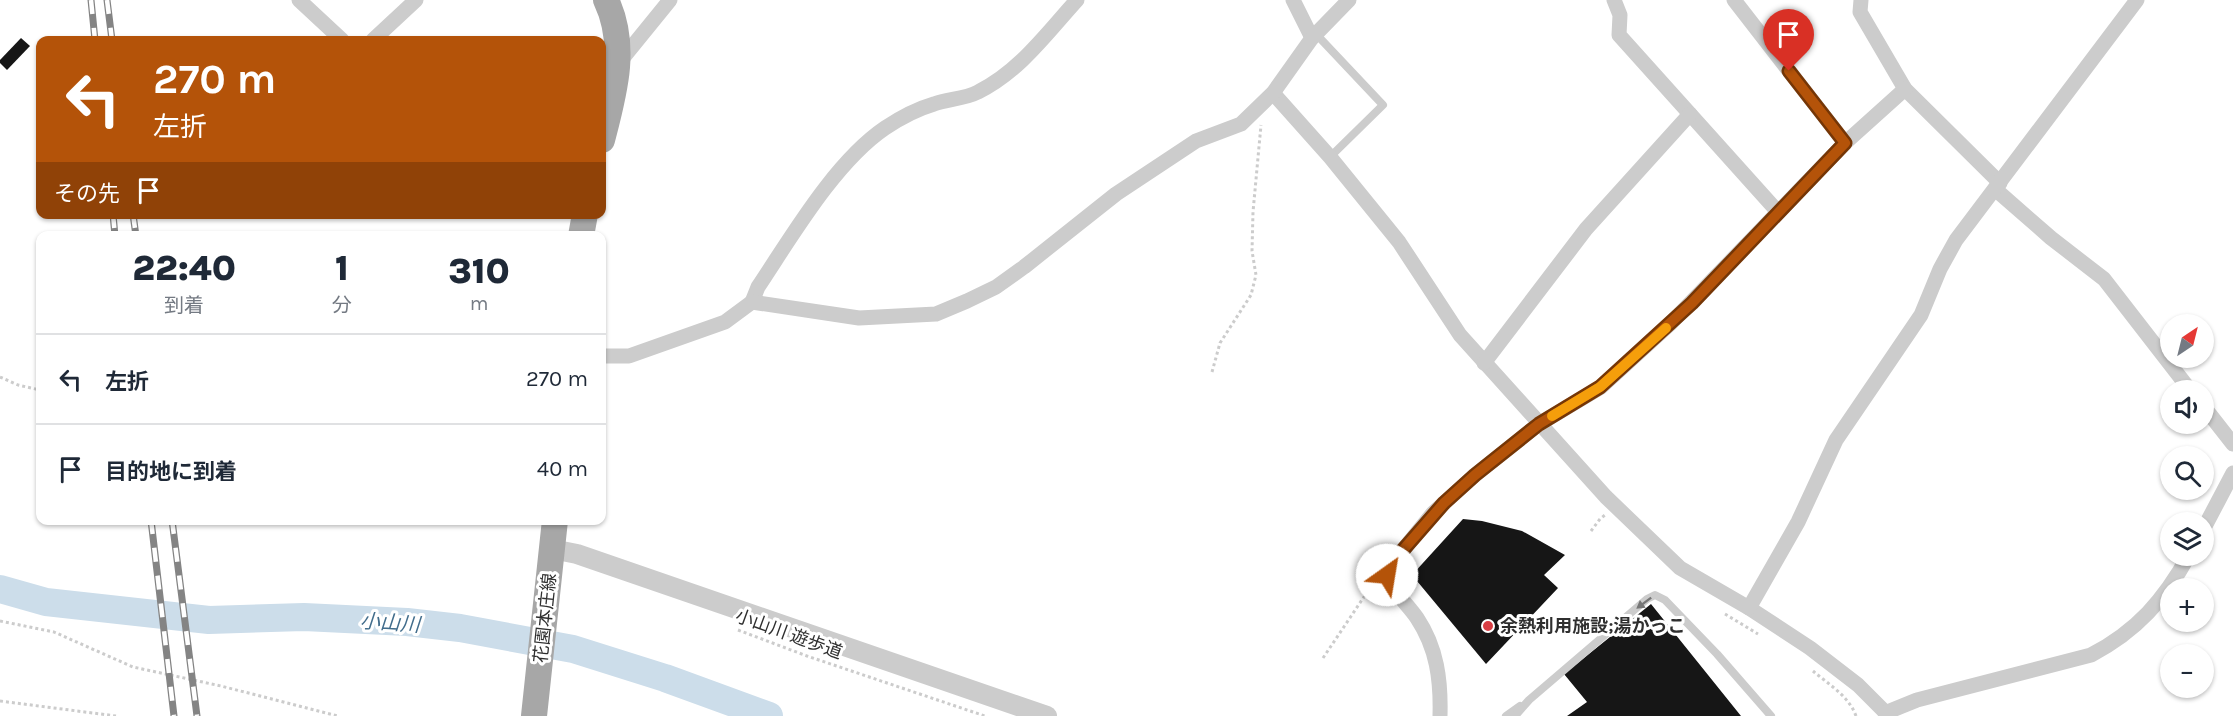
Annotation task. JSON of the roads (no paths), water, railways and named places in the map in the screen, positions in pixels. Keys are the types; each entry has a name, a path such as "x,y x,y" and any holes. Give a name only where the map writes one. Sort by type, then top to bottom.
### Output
{"main road":[{"path":"606,0 615,32 618,64 606,124"},
{"name":"花園本庄線","path":"534,716 555,525"}],"street":[{"path":"299,0 338,36"},
{"path":"377,36 416,0"},
{"path":"618,64 670,0"},
{"path":"606,356 629,356 725,322 752,302 758,287 818,198 862,147 885,128 912,112 975,94 997,82 1020,63 1077,0"},
{"path":"1293,0 1314,36"},
{"path":"752,302 859,318 936,314 996,287 1116,194 1196,141 1241,124 1268,98 1314,36 1348,0"},
{"path":"1614,0 1620,15 1619,35 1778,212"},
{"path":"1734,0 1845,143"},
{"path":"1861,0 1860,12 1905,89 2051,238 2104,279 2182,380"},
{"path":"1749,608 1798,522 1836,440 1921,315 1940,269 1956,240 2137,0"},
{"path":"1440,716 1440,687 1433,650 1418,619 1388,579 1387,571 1403,549 1444,503 1475,475 1539,424 1600,387 1692,303 1845,143 1905,89"},
{"path":"1268,98 1330,157 1399,242 1446,316 1484,363 1606,497 1680,568 1749,608 1835,665 1887,714 1917,700 2084,657 2107,646 2141,622 2155,607 2182,566"},
{"path":"1484,363 1586,229 1690,114"},
{"path":"2214,420 2233,444"},
{"path":"2212,512 2233,473"},
{"path":"551,561 577,554 1047,716"}],"lane":[{"path":"1314,36 1383,105 1330,157"},
{"path":"1506,716 1529,700 1647,599 1655,595 1665,600 1717,654 1771,716"},
{"path":"1515,716 1529,700"}],"waterway":[{"name":"小山川","path":"0,589 46,602 209,620 304,617 407,622 460,628 573,649 665,678 769,716"}],"railway":[{"path":"91,0 95,36"},
{"path":"107,0 112,36"},
{"path":"113,219 115,231"},
{"path":"134,219 135,231"},
{"path":"152,525 174,716"},
{"path":"173,525 197,716"}],"place":[{"name":"余熱利用施設;湯かっこ","path":"1488,626"}]}
